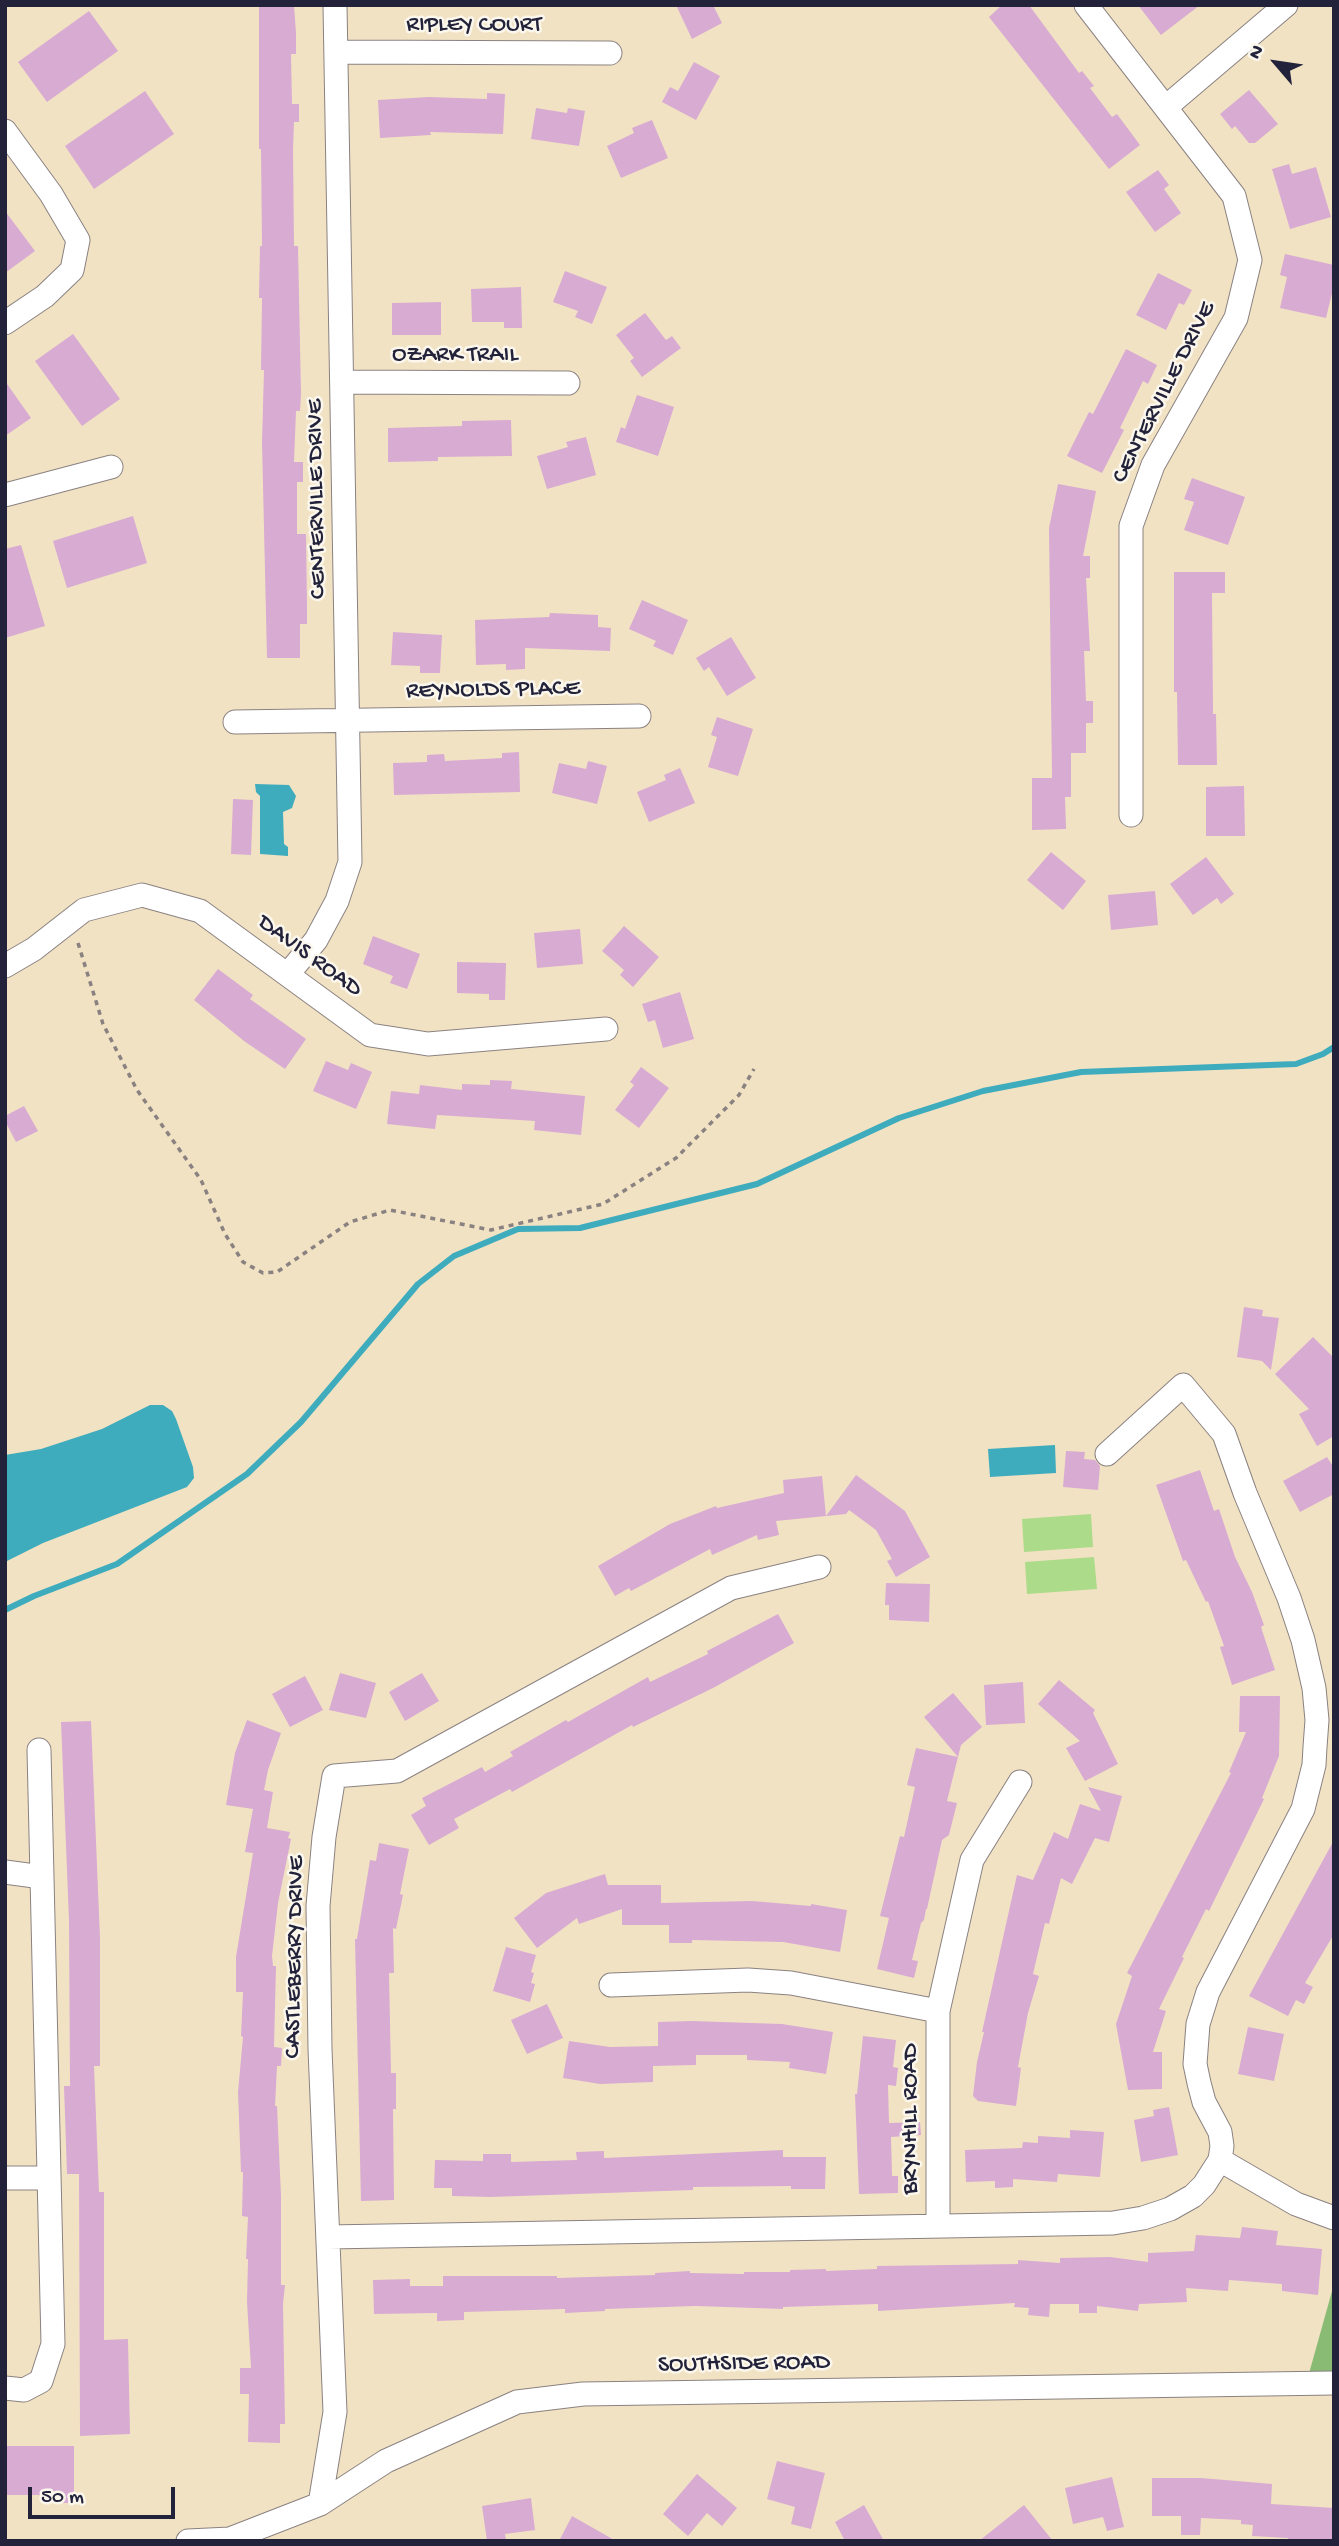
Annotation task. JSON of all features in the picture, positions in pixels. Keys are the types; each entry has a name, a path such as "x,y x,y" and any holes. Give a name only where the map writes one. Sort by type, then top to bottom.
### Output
{"street":[{"name":"CENTERVILLE DRIVE","path":"288,974 316,940 337,901 350,862 335,5"},
{"name":"CENTERVILLE DRIVE","path":"1086,5 1234,196 1250,260 1236,318 1153,465 1131,526 1131,815"},
{"path":"1166,107 1286,5"},
{"name":"RIPLEY COURT","path":"336,52 610,54"},
{"path":"5,131 51,194 78,240 72,270 46,296 5,323"},
{"name":"OZARK TRAIL","path":"342,382 568,383"},
{"path":"5,495 111,467"},
{"name":"REYNOLDS PLACE","path":"235,722 639,716"},
{"name":"DAVIS ROAD","path":"5,966 34,949 84,910 142,895 200,911 370,1035 428,1044 606,1029"},
{"path":"328,2237 1114,2223 1143,2218 1170,2209 1193,2196 1204,2185 1220,2161 1222,2146 1220,2132 1204,2102 1195,2064 1198,2024 1208,1992 1303,1809 1315,1756 1317,1720 1314,1688 1303,1640 1289,1598 1245,1493 1224,1434 1183,1385 1107,1454"},
{"name":"CASTLEBERRY DRIVE","path":"320,2504 335,2412 320,2049 318,1906 324,1837 334,1776 397,1770 731,1588 819,1567"},
{"path":"5,2388 24,2390 41,2381 53,2344 39,1750"},
{"name":"BRYNHILL ROAD","path":"939,2226 938,2011 972,1860 1020,1782"},
{"path":"5,1872 42,1877"},
{"path":"611,1985 748,1980 791,1983 938,2011"},
{"path":"1220,2161 1296,2204 1334,2218"},
{"path":"5,2178 49,2178"},
{"name":"SOUTHSIDE ROAD","path":"188,2541 230,2539 320,2504 386,2461 517,2402 570,2395 1334,2384"}],"path":[{"path":"78,943 103,1024 137,1090 201,1180 225,1234 243,1262 263,1273 277,1272 350,1222 390,1210 491,1230 603,1204 676,1158 739,1095 754,1069"}],"green space":[{"path":"1091,1514 1093,1547 1024,1552 1022,1519"},
{"path":"1094,1557 1097,1589 1027,1594 1025,1562"},
{"path":"1334,2284 1334,2376 1308,2377"}],"water":[{"path":"255,784 289,785 296,796 292,808 283,812 284,844 288,847 288,856 260,854 260,796 256,792"},
{"path":"150,1405 163,1405 172,1411 176,1419 193,1467 194,1478 187,1487 43,1543 5,1562 5,1455 41,1449 102,1429"},
{"path":"1055,1445 1056,1473 990,1477 988,1449"}],"building":[{"path":"259,5 294,5 296,33 296,54 291,54 292,104 299,104 299,122 294,122 293,149 294,246 298,246 301,394 300,411 296,411 294,462 303,462 303,482 297,482 297,534 306,534 307,607 307,624 300,624 300,658 267,658 262,442 264,370 261,370 262,298 259,298 262,246"},
{"path":"676,5 713,5 722,23 692,39"},
{"path":"1002,5 1029,5 1079,73 1082,71 1094,86 1090,88 1112,117 1117,114 1140,145 1109,169 989,17"},
{"path":"1138,5 1200,5 1161,35"},
{"path":"89,11 118,51 47,102 18,62"},
{"path":"694,62 720,76 696,120 662,102 670,87 678,91"},
{"path":"1249,90 1278,124 1255,143 1249,143 1235,126 1232,129 1220,114"},
{"path":"145,91 174,134 94,189 65,146"},
{"path":"487,93 505,94 503,134 430,132 431,135 380,138 378,100 429,97 487,99"},
{"path":"536,108 567,113 568,108 585,111 579,146 531,139"},
{"path":"652,120 668,158 621,178 607,146 634,133 632,128"},
{"path":"1289,164 1292,174 1316,167 1331,217 1290,229 1272,169"},
{"path":"1158,170 1169,185 1164,189 1181,213 1155,232 1126,192"},
{"path":"5,211 35,251 5,273"},
{"path":"1285,254 1334,265 1334,285 1326,318 1280,308 1287,277 1280,275"},
{"path":"565,271 607,287 592,324 575,317 578,311 553,302"},
{"path":"1158,273 1192,290 1184,305 1179,303 1166,330 1136,315"},
{"path":"521,287 522,328 504,328 504,322 472,322 471,289"},
{"path":"441,302 441,335 392,335 392,303"},
{"path":"645,313 666,340 672,336 681,348 642,377 630,361 634,358 616,335"},
{"path":"73,334 120,399 82,426 35,361"},
{"path":"1126,349 1157,365 1148,384 1143,381 1120,428 1124,430 1102,473 1067,456 1089,412 1093,414"},
{"path":"5,381 31,418 5,436"},
{"path":"637,395 674,407 658,456 616,442 621,427 625,429"},
{"path":"511,420 512,456 438,457 438,461 388,462 388,428 462,426 462,421"},
{"path":"586,437 596,475 547,489 537,456 568,447 566,442"},
{"path":"1192,478 1245,497 1228,545 1184,530 1194,502 1184,499"},
{"path":"1058,484 1096,491 1083,556 1090,556 1090,578 1086,578 1090,651 1084,651 1086,701 1093,701 1093,723 1086,723 1086,753 1071,753 1071,797 1065,797 1066,829 1032,830 1032,778 1052,778 1049,528"},
{"path":"133,516 147,563 67,588 53,541"},
{"path":"21,545 45,626 5,638 5,549"},
{"path":"1174,572 1225,572 1225,593 1212,593 1213,714 1216,714 1217,765 1178,765 1177,692 1174,692"},
{"path":"642,600 688,620 673,655 653,646 656,641 629,629"},
{"path":"550,613 598,615 598,627 611,628 610,651 525,648 525,669 506,670 506,664 476,665 475,620 549,617"},
{"path":"393,632 442,635 440,673 420,673 420,666 391,665"},
{"path":"731,637 756,678 727,696 709,667 704,671 696,658"},
{"path":"717,717 753,729 738,776 708,767 717,737 711,735"},
{"path":"519,752 520,792 394,795 393,763 427,762 427,755 444,754 445,761 502,758 502,753"},
{"path":"588,761 607,766 597,804 552,793 559,763 586,769"},
{"path":"680,768 695,803 649,822 637,792 666,780 664,775"},
{"path":"1244,786 1245,836 1206,836 1206,787"},
{"path":"233,799 253,800 251,855 231,854"},
{"path":"1051,852 1086,881 1063,910 1027,880"},
{"path":"1206,857 1234,894 1221,904 1217,898 1193,915 1170,884"},
{"path":"1155,891 1158,925 1111,930 1108,895"},
{"path":"624,926 659,957 633,987 620,975 624,970 602,951"},
{"path":"580,929 583,964 537,968 534,933"},
{"path":"373,936 420,954 407,989 390,983 393,976 363,964"},
{"path":"457,962 506,963 505,1000 489,1000 489,994 457,993"},
{"path":"218,969 253,995 250,999 306,1039 285,1069 244,1041 194,1000"},
{"path":"680,992 694,1039 663,1048 655,1020 648,1022 642,1004"},
{"path":"326,1061 348,1070 351,1063 372,1072 356,1109 313,1091"},
{"path":"641,1067 669,1088 639,1128 615,1110 634,1085 630,1082"},
{"path":"490,1080 512,1081 511,1089 585,1096 581,1135 534,1130 535,1121 437,1115 435,1129 387,1124 391,1091 419,1094 420,1085 462,1090 462,1084 490,1085"},
{"path":"24,1106 38,1131 16,1142 5,1116"},
{"path":"1244,1307 1263,1310 1262,1316 1279,1318 1271,1370 1262,1361 1237,1357"},
{"path":"1313,1337 1334,1358 1334,1436 1317,1446 1299,1414 1309,1409 1275,1374"},
{"path":"1066,1451 1085,1452 1084,1459 1095,1460 1100,1466 1098,1490 1063,1487"},
{"path":"1327,1457 1334,1468 1334,1494 1300,1512 1283,1481"},
{"path":"1200,1470 1214,1511 1219,1509 1235,1557 1252,1592 1264,1625 1261,1627 1275,1670 1232,1685 1220,1647 1224,1646 1208,1601 1206,1602 1186,1560 1183,1561 1156,1485"},
{"path":"856,1475 905,1511 930,1557 896,1577 887,1561 892,1559 876,1530 849,1510 846,1514 826,1516"},
{"path":"822,1476 826,1516 776,1521 779,1535 758,1540 757,1535 712,1555 710,1549 631,1591 629,1588 615,1596 598,1566 670,1524 716,1506 717,1508 784,1493 783,1480"},
{"path":"886,1583 930,1584 929,1622 889,1620 889,1605 885,1605"},
{"path":"778,1614 794,1643 713,1688 633,1727 632,1725 512,1792 510,1789 454,1819 459,1828 429,1845 411,1815 426,1806 422,1798 482,1767 485,1772 513,1756 510,1752 566,1720 568,1722 648,1677 650,1682 708,1654 707,1651"},
{"path":"340,1673 376,1683 366,1718 329,1710"},
{"path":"422,1673 439,1701 405,1721 389,1692"},
{"path":"305,1676 323,1710 290,1727 272,1694"},
{"path":"1059,1680 1095,1710 1093,1713 1118,1764 1085,1781 1066,1748 1080,1741 1038,1704"},
{"path":"1023,1682 1025,1723 986,1725 984,1685"},
{"path":"953,1693 982,1727 961,1745 958,1757 924,1717"},
{"path":"1240,1696 1280,1696 1279,1756 1262,1798 1264,1799 1209,1911 1206,1909 1182,1957 1184,1958 1159,2009 1166,2011 1153,2052 1162,2052 1162,2089 1128,2090 1116,2024 1132,1976 1127,1973 1231,1773 1229,1772 1246,1732 1239,1732"},
{"path":"247,1720 281,1733 264,1790 273,1792 267,1828 290,1832 288,1838 291,1839 278,1903 272,1956 273,1966 276,1966 274,2047 282,2048 281,2066 277,2066 275,2106 281,2196 281,2285 285,2285 285,2424 280,2424 280,2443 248,2442 249,2394 240,2394 240,2368 251,2368 246,2259 248,2217 242,2216 243,2172 238,2092 243,2037 243,1992 236,1992 236,1957 253,1853 245,1852 253,1809 226,1805 235,1753"},
{"path":"91,1721 100,1938 100,2066 94,2066 99,2192 104,2192 104,2340 128,2339 130,2434 80,2436 79,2174 67,2174 64,2086 70,2086 69,1920 61,1722"},
{"path":"916,1748 958,1757 947,1801 957,1803 949,1835 942,1840 927,1909 921,1923 912,1960 918,1961 914,1978 877,1969 889,1918 880,1916 900,1836 904,1837 915,1787 907,1785"},
{"path":"1088,1787 1122,1796 1109,1842 1095,1838 1072,1884 1061,1878 1049,1924 1045,1923 1033,1974 1039,1976 1028,2013 1018,2067 1021,2068 1016,2106 978,2101 973,2096 982,2032 1017,1875 1033,1880 1054,1832 1068,1839 1080,1804 1101,1811"},
{"path":"1334,1840 1334,1934 1305,1983 1313,1987 1304,2004 1296,2000 1288,2016 1249,1996"},
{"path":"379,1843 409,1849 400,1894 403,1895 396,1929 393,1928 394,1973 389,1973 391,2073 396,2073 396,2109 393,2109 394,2200 361,2201 355,1939 370,1860 376,1861"},
{"path":"605,1874 608,1885 661,1885 661,1903 752,1901 811,1904 847,1910 840,1952 783,1942 692,1940 692,1943 669,1943 669,1925 622,1925 622,1909 579,1924 577,1918 537,1948 514,1918 546,1893"},
{"path":"506,1947 536,1955 531,1972 534,1973 531,1983 535,1984 530,2002 493,1991"},
{"path":"547,2004 563,2038 527,2054 511,2020"},
{"path":"658,2022 782,2024 833,2032 826,2074 789,2068 790,2062 747,2060 747,2055 696,2055 696,2065 653,2066 653,2082 600,2084 563,2078 569,2041 610,2047 658,2046"},
{"path":"1248,2027 1284,2034 1274,2081 1238,2074"},
{"path":"863,2036 896,2040 893,2067 898,2068 896,2086 888,2085 889,2123 920,2122 921,2135 891,2137 892,2176 898,2176 898,2193 859,2194 855,2094"},
{"path":"1169,2107 1178,2155 1141,2162 1134,2120 1154,2116 1153,2110"},
{"path":"1070,2130 1104,2132 1100,2177 1058,2174 1057,2182 1013,2179 1013,2187 995,2188 995,2181 966,2182 965,2150 1022,2148 1023,2142 1038,2143 1038,2136 1070,2138"},
{"path":"783,2150 783,2157 826,2157 825,2189 791,2189 791,2186 693,2187 693,2190 490,2197 452,2196 452,2188 434,2188 435,2160 483,2161 483,2154 511,2154 511,2162 577,2160 576,2152 604,2151 604,2158"},
{"path":"1242,2227 1278,2231 1276,2245 1322,2249 1318,2295 1282,2291 1282,2284 1229,2280 1228,2291 1186,2288 1187,2302 1139,2304 1138,2311 1097,2306 1097,2313 1079,2313 1079,2304 1050,2304 1049,2317 1028,2315 1029,2308 1014,2307 1015,2303 878,2311 878,2304 783,2309 696,2306 565,2313 565,2309 464,2312 464,2320 437,2321 437,2313 374,2314 373,2280 410,2279 410,2286 443,2286 443,2276 557,2278 655,2275 690,2271 744,2274 790,2270 877,2269 877,2266 1018,2264 1018,2260 1060,2263 1060,2258 1110,2257 1148,2262 1148,2253 1194,2251 1196,2235 1240,2238"},
{"path":"5,2446 74,2446 74,2503 51,2503 51,2495 5,2495"},
{"path":"777,2461 825,2473 811,2529 791,2524 795,2507 767,2499"},
{"path":"697,2474 737,2508 722,2526 707,2513 688,2536 663,2514"},
{"path":"1112,2477 1124,2527 1107,2531 1103,2517 1073,2524 1065,2488"},
{"path":"1152,2478 1201,2478 1272,2484 1271,2504 1334,2508 1334,2541 1288,2541 1288,2538 1252,2536 1253,2525 1241,2524 1241,2520 1201,2518 1200,2535 1181,2535 1181,2516 1152,2516"},
{"path":"531,2498 535,2530 505,2534 506,2541 487,2541 482,2506"},
{"path":"864,2505 884,2541 845,2541 835,2522"},
{"path":"1024,2505 1053,2541 979,2541"},
{"path":"572,2516 616,2541 559,2541"}],"waterway":[{"path":"5,1610 117,1564 247,1474 301,1422 418,1284 454,1256 518,1229 580,1228 757,1184 899,1118 983,1091 1081,1072 1296,1064 1334,1047"}]}
